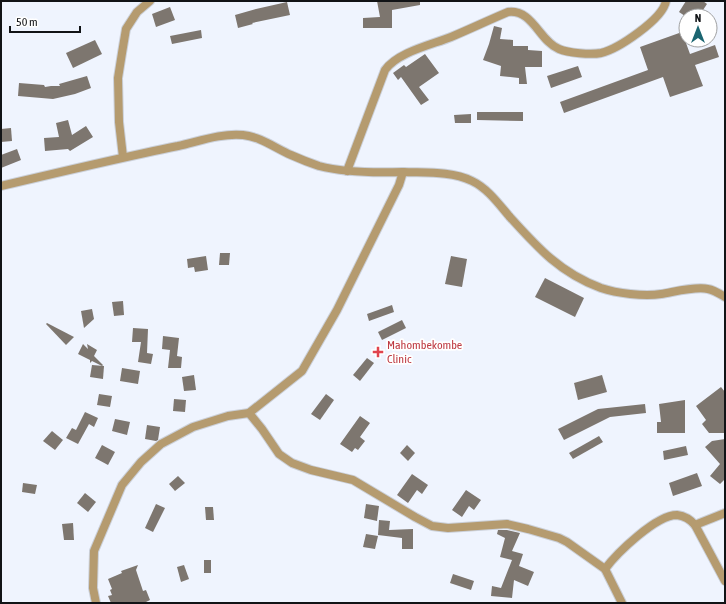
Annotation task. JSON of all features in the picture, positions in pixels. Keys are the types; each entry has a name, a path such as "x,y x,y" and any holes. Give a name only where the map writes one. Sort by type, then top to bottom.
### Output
{"street":[{"path":"123,157 119,122 118,78 126,29 137,12 150,1"},
{"path":"347,171 385,70 398,58 508,12 515,11 526,16 548,43 560,50 602,53 631,38 641,30 656,17 665,5 666,1"},
{"path":"1,186 216,137 245,135 263,141 290,155 319,166 347,171 437,173 471,180 484,188 531,241 551,260 571,274 601,288 636,295 708,289 725,296"},
{"path":"96,603 93,588 94,551 122,485 141,462 161,444 193,427 228,416 249,413 302,371 337,310 399,185 403,172"},
{"path":"249,413 279,454 292,463 311,470 353,480 432,526 448,528 507,524 559,538 567,542 605,569 622,603"},
{"path":"695,525 725,513"},
{"path":"605,569 615,556 637,537 664,518 675,515 684,516 691,520 695,525 725,581"}],"building":[{"path":"377,1 420,1 420,5 392,10 392,28 363,28 363,18 380,17"},
{"path":"686,1 703,1 707,4 704,8 682,8"},
{"path":"287,2 290,15 252,23 253,24 238,28 235,15"},
{"path":"170,7 175,20 156,27 152,14"},
{"path":"494,26 502,28 500,39 513,40 513,46 528,46 528,50 542,51 542,67 525,67 527,84 519,84 519,78 500,76 501,66 483,60"},
{"path":"201,30 202,38 172,44 170,36"},
{"path":"678,33 678,48 688,48 690,54 707,48 716,48 719,57 695,65 703,86 670,97 663,77 564,113 560,102 648,70 640,47"},
{"path":"95,40 102,54 73,68 66,53"},
{"path":"425,54 439,73 419,87 429,100 421,105 401,77 398,80 393,73 404,65 406,67"},
{"path":"578,66 582,77 551,88 547,76"},
{"path":"87,76 91,88 75,94 53,99 18,96 19,83 44,85 45,87 60,86 59,84"},
{"path":"477,112 523,112 523,121 477,120"},
{"path":"471,114 471,123 455,123 454,115"},
{"path":"68,120 72,135 86,126 93,137 70,151 68,149 45,151 44,138 59,137 56,123"},
{"path":"11,128 12,141 1,142 1,129"},
{"path":"17,149 21,160 1,168 1,155"},
{"path":"220,253 230,253 229,265 219,265"},
{"path":"206,256 208,270 195,272 194,267 188,268 187,259"},
{"path":"451,256 467,259 462,287 445,284"},
{"path":"545,278 584,298 575,317 535,297"},
{"path":"123,301 124,315 114,316 112,302"},
{"path":"392,305 394,312 369,321 367,314"},
{"path":"92,309 94,319 84,328 81,311"},
{"path":"402,320 406,328 382,340 378,332"},
{"path":"47,323 74,337 66,345 46,324"},
{"path":"133,328 148,329 147,353 153,354 151,364 138,362 141,342 132,342"},
{"path":"163,336 179,338 177,356 182,357 181,368 168,368 170,350 162,349"},
{"path":"83,344 88,349 87,344 97,350 94,356 103,365 102,366 92,361 90,363 90,360 78,354"},
{"path":"367,358 374,363 360,381 353,375"},
{"path":"92,365 104,366 103,379 90,377"},
{"path":"122,368 140,371 138,384 120,381"},
{"path":"194,375 196,390 184,391 182,377"},
{"path":"602,375 607,392 578,400 574,383"},
{"path":"721,387 725,392 725,433 709,433 702,424 706,420 696,406"},
{"path":"99,394 112,396 110,407 97,405"},
{"path":"326,394 334,400 320,420 311,414"},
{"path":"174,399 186,400 185,412 173,411"},
{"path":"685,400 685,433 657,433 657,422 661,422 659,404"},
{"path":"645,404 646,413 610,417 564,440 558,429 598,409"},
{"path":"85,412 98,418 94,427 89,424 78,444 66,438 72,428 76,430"},
{"path":"360,416 370,423 360,437 365,441 358,450 355,448 352,452 340,444"},
{"path":"115,419 130,422 127,435 112,431"},
{"path":"147,425 160,427 158,440 145,439"},
{"path":"52,431 63,440 55,450 43,441"},
{"path":"599,436 603,442 573,459 569,453"},
{"path":"725,439 725,479 720,484 710,476 720,464 705,447 712,441"},
{"path":"102,445 115,452 108,465 95,458"},
{"path":"407,445 415,453 408,461 400,453"},
{"path":"686,446 688,455 664,460 663,451"},
{"path":"697,473 702,486 673,496 669,483"},
{"path":"412,474 428,485 422,494 417,490 408,503 397,495"},
{"path":"178,476 185,483 175,491 169,484"},
{"path":"23,483 37,485 35,494 22,492"},
{"path":"466,490 481,500 474,510 469,506 462,517 452,510"},
{"path":"85,493 96,502 88,512 77,503"},
{"path":"156,504 165,508 153,532 145,528"},
{"path":"366,504 379,506 377,521 364,518"},
{"path":"205,507 213,507 214,520 206,520"},
{"path":"379,520 390,521 389,530 413,529 413,549 402,549 402,538 378,535"},
{"path":"73,523 74,540 64,540 62,524"},
{"path":"498,530 507,530 520,533 512,551 523,554 519,566 534,572 528,586 514,580 512,598 491,596 492,586 501,588 512,560 500,557 505,538 497,534"},
{"path":"366,534 378,536 375,549 363,547"},
{"path":"204,560 211,560 211,573 204,573"},
{"path":"138,565 136,570 143,591 146,590 150,600 144,603 111,603 108,596 112,595 110,590 112,589 108,579 122,573 121,571"},
{"path":"184,565 189,579 181,582 177,567"},
{"path":"453,574 474,581 471,590 450,583"}],"place":[{"name":"Mahombekombe Clinic","path":"378,352"}]}
